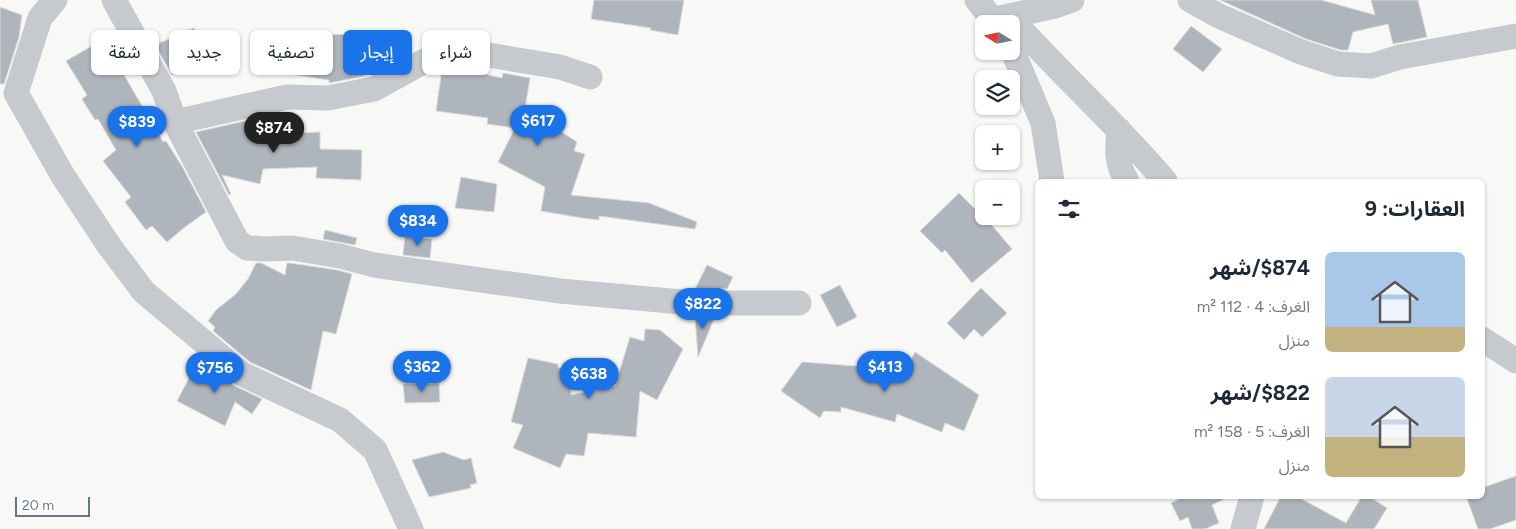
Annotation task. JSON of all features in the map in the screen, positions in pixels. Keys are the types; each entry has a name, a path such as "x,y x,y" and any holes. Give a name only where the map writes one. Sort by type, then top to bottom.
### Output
{"street":[{"path":"56,0 40,18 16,94 63,176 110,248 144,292 242,374 340,420 375,450 411,529"},
{"path":"114,0 164,91 175,122 238,241 247,248 292,248 340,256 374,265 560,292 693,303 799,302"},
{"path":"977,0 994,15"},
{"path":"1019,15 1072,0"},
{"path":"1190,0 1219,16 1301,52 1338,64 1371,66 1400,57 1516,36"},
{"path":"1020,37 1057,68 1144,156 1163,179"},
{"path":"175,122 287,97 328,98 374,90 421,63 452,49 560,67 590,78"},
{"path":"1016,60 1043,123 1052,179"},
{"path":"1119,130 1117,152 1122,173 1126,179"},
{"path":"1485,342 1516,361"},
{"path":"1243,529 1251,499"}],"building":[{"path":"594,0 684,0 678,35 650,30 651,28 591,19"},
{"path":"1220,0 1321,0 1375,15 1371,0 1418,0 1427,37 1393,44 1388,24 1353,32 1348,50 1341,50 1306,39"},
{"path":"0,7 22,15 19,37 4,84 0,84"},
{"path":"1191,26 1222,49 1203,72 1173,49"},
{"path":"343,34 343,75 364,76 329,83 329,80 295,75 333,75 333,35"},
{"path":"169,39 169,70 159,52 159,43"},
{"path":"91,46 91,75 124,75 163,142 166,141 183,168 206,212 167,242 152,226 146,230 125,202 131,197 103,161 116,150 98,119 95,120 82,99 87,95 66,61"},
{"path":"503,73 530,78 525,108 577,142 574,151 585,154 571,195 649,203 697,222 695,229 599,216 599,220 541,211 545,187 498,162 515,128 487,124 488,118 436,111 441,75 489,75 502,78"},
{"path":"254,119 259,135 320,132 320,149 362,150 361,180 316,178 317,167 263,169 260,184 222,175 231,194 229,195 196,132"},
{"path":"461,177 497,184 494,212 455,208"},
{"path":"959,193 975,209 975,225 992,225 1012,249 972,283 945,250 942,253 920,231"},
{"path":"325,230 357,238 355,245 323,239"},
{"path":"405,236 432,239 430,258 403,255"},
{"path":"256,263 261,263 285,275 287,263 352,274 336,334 323,331 311,390 250,362 213,331 215,327 208,321 216,310 236,294 248,279"},
{"path":"707,265 733,277 727,289 695,289"},
{"path":"840,285 857,317 837,327 820,295"},
{"path":"981,288 1007,313 982,337 974,329 964,340 947,323"},
{"path":"695,317 715,317 698,357"},
{"path":"645,329 660,330 683,349 657,400 640,391 636,437 588,433 584,456 566,454 560,468 513,448 523,425 511,422 528,358 558,364 558,368 571,368 571,395 615,386 630,337 644,341"},
{"path":"915,352 979,395 964,431 945,423 942,432 897,414 895,422 841,407 841,412 824,411 820,418 781,391 802,362 869,367 900,381"},
{"path":"200,357 233,385 262,399 252,414 235,402 225,426 177,401"},
{"path":"439,383 440,402 405,403 403,384"},
{"path":"443,452 464,460 471,458 477,483 470,485 471,488 429,497 412,460"},
{"path":"1516,476 1516,520 1490,529 1478,529 1467,499 1485,499 1485,487"},
{"path":"1179,499 1224,499 1212,505 1219,523 1205,529 1192,529 1188,517 1180,521 1171,503"},
{"path":"1279,499 1302,499 1346,523 1360,499 1373,499 1387,508 1374,529 1264,529"}]}
